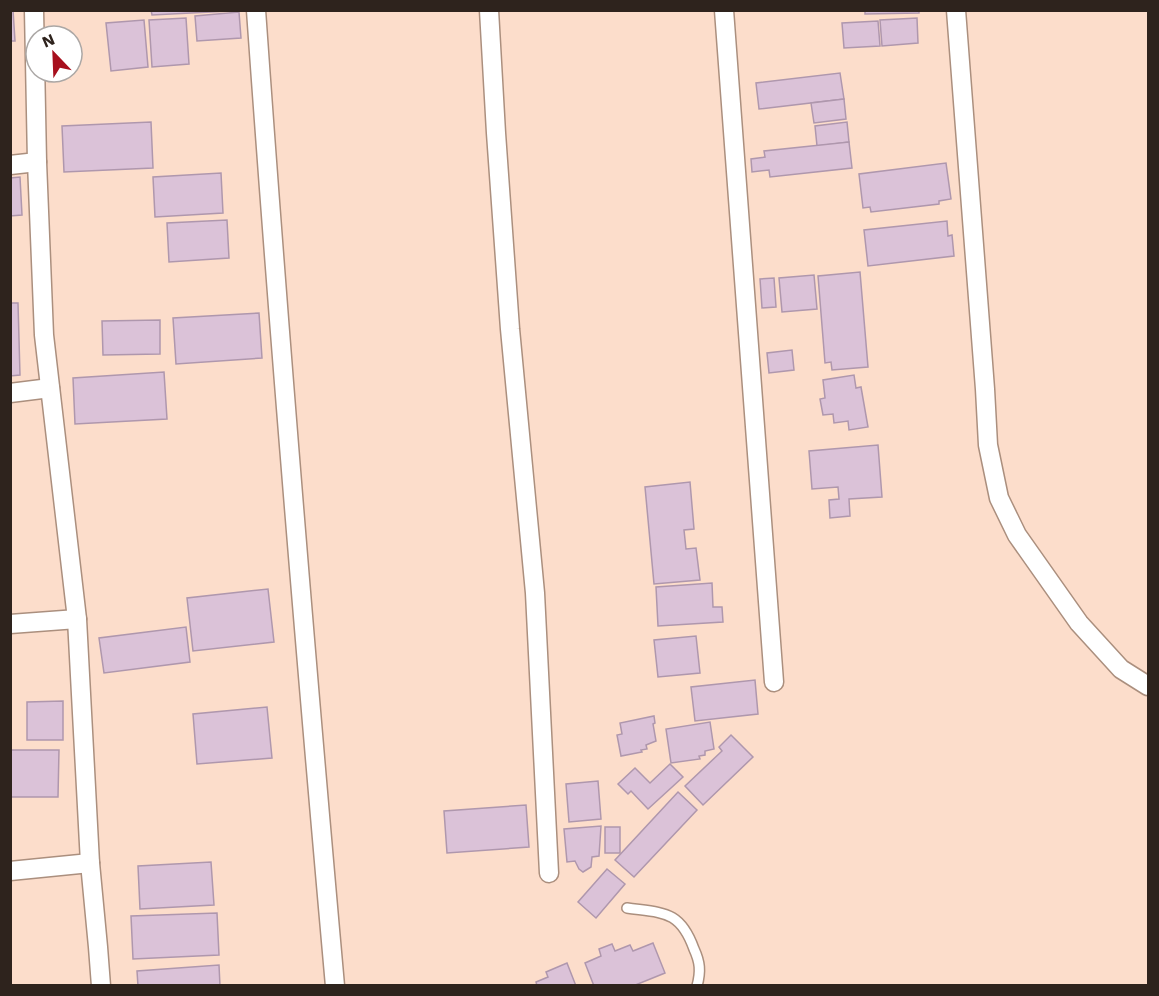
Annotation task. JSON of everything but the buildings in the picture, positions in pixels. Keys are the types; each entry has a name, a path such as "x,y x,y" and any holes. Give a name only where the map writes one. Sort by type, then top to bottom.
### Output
{"street":[{"path":"34,10 44,335 77,619 90,863 101,986"},
{"path":"256,10 305,652 335,986"},
{"path":"489,10 510,329 535,593 549,873"},
{"path":"724,10 774,682"},
{"path":"956,10 988,445 999,498 1017,535 1079,623 1121,669 1149,687"},
{"path":"10,165 37,162"},
{"path":"10,393 50,388"},
{"path":"10,624 77,619"},
{"path":"10,871 90,863"}],"lane":[{"path":"627,908 661,912 684,926 701,969 698,986"}]}
